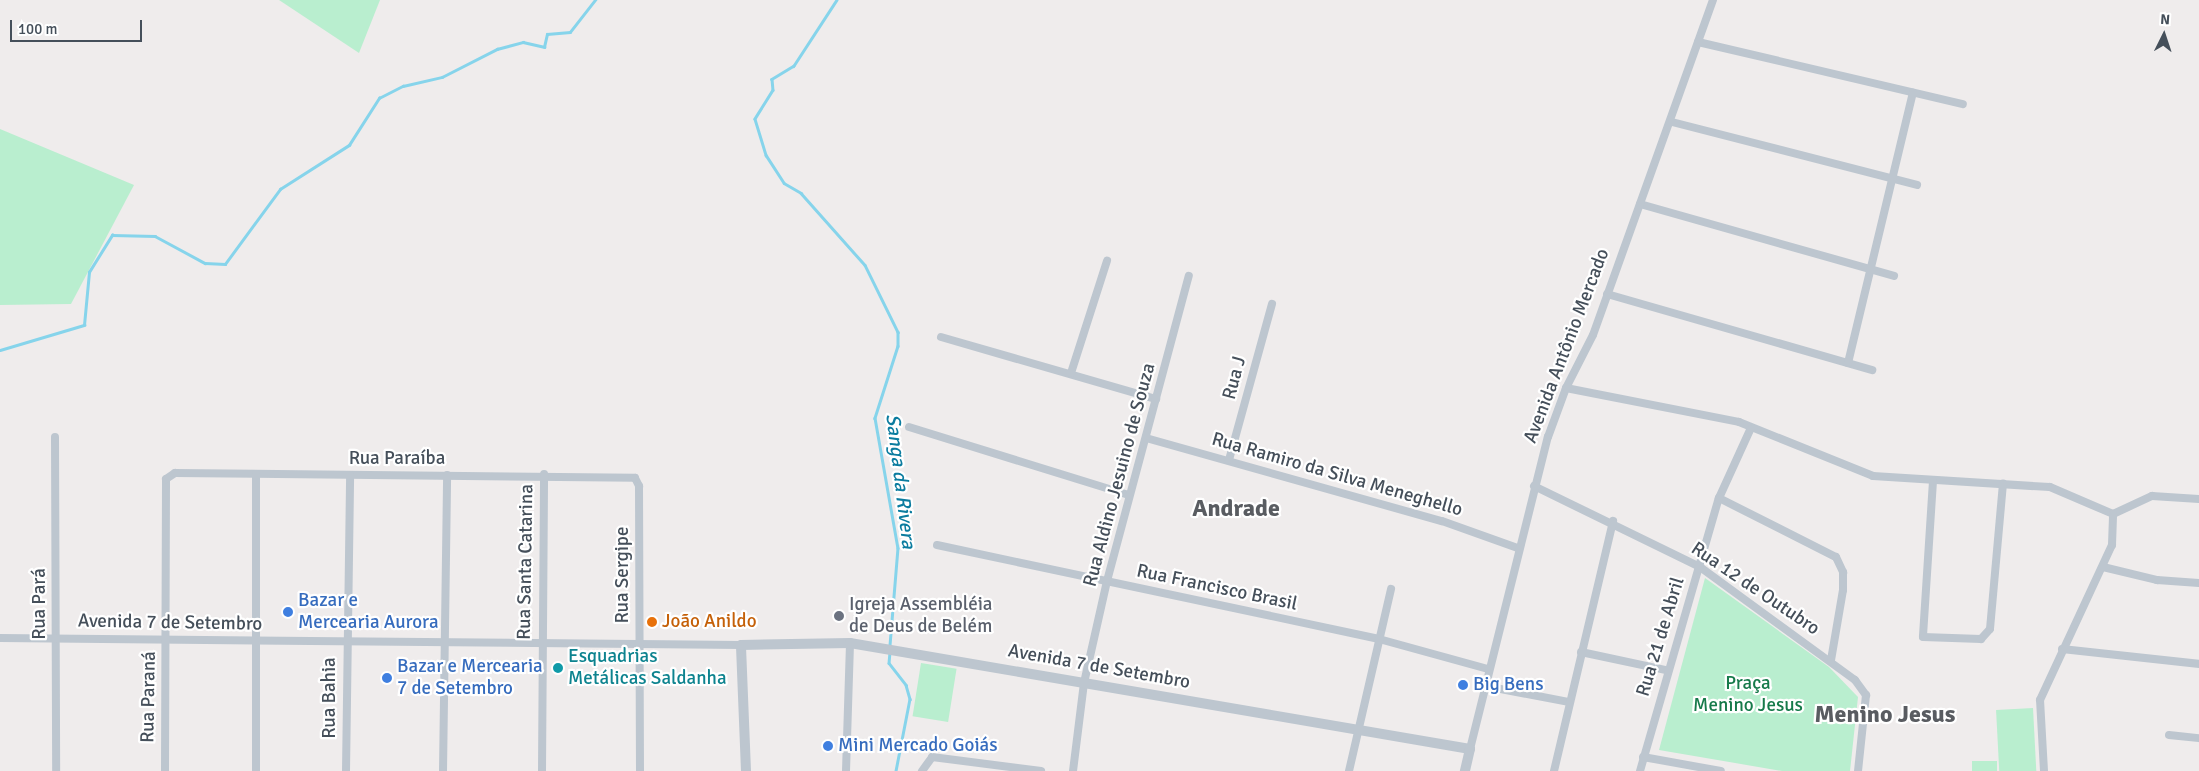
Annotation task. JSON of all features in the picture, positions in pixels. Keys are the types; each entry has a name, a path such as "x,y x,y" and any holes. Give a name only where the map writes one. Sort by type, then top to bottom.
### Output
{"street":[{"name":"Avenida Antônio Mercado","path":"1465,771 1488,669 1534,486 1566,388 1607,294 1672,122 1713,0"},
{"path":"1698,42 1963,104"},
{"path":"1848,363 1912,93"},
{"path":"1672,122 1917,185"},
{"path":"1640,204 1894,276"},
{"path":"1071,373 1108,261"},
{"name":"Rua Aldino Jesuino de Souza","path":"1073,771 1084,683 1108,581 1129,495 1190,276"},
{"path":"1607,294 1872,370"},
{"name":"Rua J","path":"1229,460 1272,304"},
{"path":"942,337 1156,399"},
{"path":"1566,388 1720,417 1858,473 1933,481 2050,487 2113,514 2152,496 2199,499"},
{"path":"909,427 1129,495"},
{"name":"Rua 21 de Abril","path":"1640,771 1666,670 1700,567 1719,498 1750,430"},
{"name":"Rua Pará","path":"55,437 56,771"},
{"name":"Rua Ramiro da Silva Meneghello","path":"1146,438 1442,521 1518,548"},
{"name":"Rua Paraíba","path":"168,474 626,475"},
{"name":"Rua Paraná","path":"165,771 168,474"},
{"path":"256,474 256,771"},
{"name":"Rua Santa Catarina","path":"542,771 544,474"},
{"name":"Rua Bahia","path":"346,771 346,641 350,475"},
{"path":"443,771 446,475"},
{"name":"Rua Sergipe","path":"626,475 639,486 640,771"},
{"path":"1933,481 1923,637 1986,636 2003,484"},
{"name":"Rua 12 de Outubro","path":"1534,486 1613,522 1700,567 1831,660 1866,695 1858,771"},
{"path":"1719,498 1836,557 1843,572 1844,590 1831,660"},
{"path":"2044,771 2040,700 2062,648 2112,545 2113,514"},
{"path":"1554,771 1613,522"},
{"name":"Rua Francisco Brasil","path":"937,545 1379,640 1488,669"},
{"path":"2102,567 2157,580 2199,583"},
{"path":"1350,771 1391,589"},
{"name":"Avenida 7 de Setembro","path":"0,638 256,643 346,641 640,642 741,645 850,643 902,650 1470,749"},
{"path":"846,771 850,643"},
{"path":"741,645 746,771"},
{"path":"2062,648 2199,664"},
{"path":"1581,652 1666,670"},
{"path":"1485,686 1569,702"},
{"path":"2169,735 2199,738"},
{"path":"922,771 932,757 1041,771"},
{"path":"1643,757 1721,771"}],"green space":[{"path":"279,0 380,0 359,53"},
{"path":"0,129 134,185 71,304 0,305"},
{"name":"Praça Menino Jesus","path":"1705,578 1829,667 1858,697 1850,771 1782,771 1659,750"},
{"path":"921,663 957,669 948,722 913,716"},
{"path":"2033,708 2036,771 1999,771 1996,710"},
{"path":"1972,761 1997,761 1997,771 1972,771"}],"waterway":[{"path":"0,350 84,325 89,272 112,235 155,236 205,263 225,264 280,189 349,145 379,98 403,86 442,77 497,49 523,42 544,47 547,34 570,32 595,0"},
{"name":"Sanga da Rivera","path":"837,0 794,66 772,79 773,90 755,119 766,155 784,183 801,193 865,265 898,332 898,346 875,418 898,548 890,646"},
{"name":"Sanga da Rivera","path":"890,652 889,663 906,685 910,699 896,771"}],"place":[{"name":"Bazar e Mercearia Aurora","path":"288,612"},
{"name":"Igreja Assembléia de Deus de Belém","path":"839,616"},
{"name":"João Anildo","path":"652,622"},
{"name":"Esquadrias Metálicas Saldanha","path":"558,668"},
{"name":"Bazar e Mercearia 7 de Setembro","path":"387,678"},
{"name":"Big Bens","path":"1463,685"},
{"name":"Mini Mercado Goiás","path":"828,746"}],"district":[{"name":"Andrade","path":"1236,509"},
{"name":"Menino Jesus","path":"1885,715"}]}
